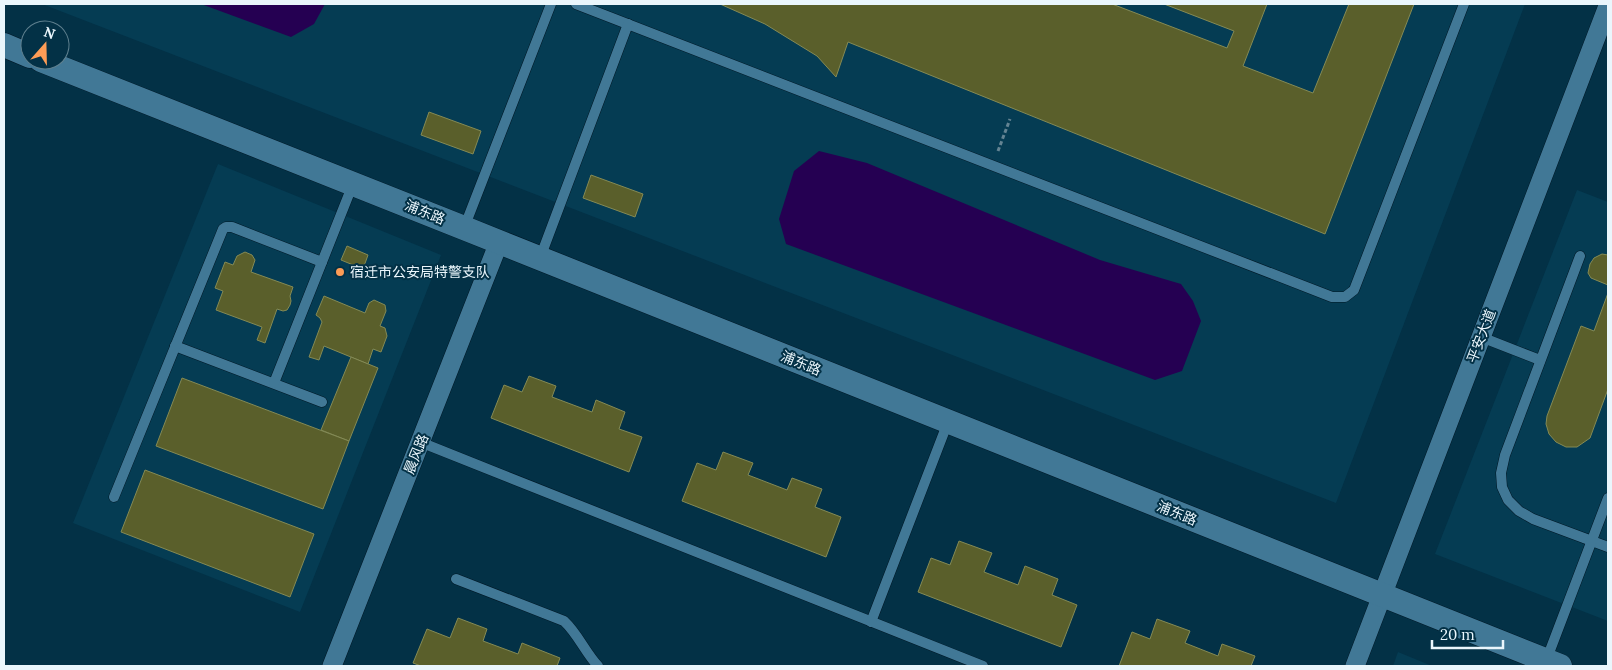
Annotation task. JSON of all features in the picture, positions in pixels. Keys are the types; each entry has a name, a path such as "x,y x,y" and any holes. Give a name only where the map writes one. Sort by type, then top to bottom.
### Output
{"street":[{"name":"平安大道","path":"1354,666 1608,6"},
{"path":"4,45 20,52"},
{"name":"浦东路","path":"66,70 1382,595 1550,664"},
{"name":"晨风路","path":"332,666 499,242"}],"lane":[{"path":"464,228 551,4"},
{"path":"576,4 598,8 628,24 1332,297 1346,297 1354,290 1464,4"},
{"path":"540,258 628,24"},
{"path":"274,383 353,184"},
{"path":"114,497 221,232 226,228 232,228 322,262"},
{"path":"1580,256 1505,455 1501,473 1502,487 1508,500 1533,519 1608,547"},
{"path":"1481,337 1540,360"},
{"path":"175,346 322,402"},
{"path":"871,622 948,422"},
{"path":"420,442 983,666"},
{"path":"1550,664 1608,498"},
{"path":"456,579 564,621 574,630 598,666"}],"path":[{"path":"992,165 1010,119"}],"shaded area":[{"path":"42,4 1525,4 1336,503"},
{"path":"201,4 325,4 314,24 291,37"},
{"path":"819,151 867,163 1100,260 1181,284 1193,301 1201,321 1182,371 1155,380 786,244 779,219 794,171"},
{"path":"218,164 441,255 300,612 73,523"},
{"path":"1577,190 1608,202 1608,621 1435,554"},
{"path":"1398,652 1432,666 1393,666"}],"building":[{"path":"720,4 1112,4 1227,48 1234,31 1164,4 1267,4 1243,66 1313,93 1349,4 1414,4 1325,234 848,42 836,77 817,56 765,24"},
{"path":"429,112 481,131 473,154 421,135"},
{"path":"591,175 643,194 635,217 583,198"},
{"path":"347,246 368,255 363,269 341,260"},
{"path":"245,252 252,255 255,260 251,272 293,287 290,305 287,310 277,309 265,343 257,340 262,327 216,310 223,291 215,288 225,262 233,265 237,256"},
{"path":"1602,254 1608,255 1608,285 1591,278 1588,273 1594,258"},
{"path":"1608,293 1608,389 1590,438 1577,447 1566,447 1556,442 1549,434 1546,424 1547,416 1581,326 1594,331"},
{"path":"324,296 365,313 369,303 374,300 385,305 386,311 380,326 385,328 387,336 381,352 373,349 368,364 324,346 319,360 309,357 322,322 316,315"},
{"path":"351,357 378,368 349,441 321,430"},
{"path":"529,376 556,386 552,397 592,412 596,400 625,412 619,429 642,437 629,472 491,418 504,385 522,392"},
{"path":"182,378 349,441 323,509 156,446"},
{"path":"723,452 753,463 748,475 787,490 792,478 822,489 815,507 841,517 826,557 682,501 697,463 716,470"},
{"path":"145,470 314,534 290,597 121,532"},
{"path":"959,541 992,553 984,572 1018,585 1025,566 1058,579 1052,595 1077,605 1061,647 918,592 931,558 950,565"},
{"path":"458,618 487,629 483,641 518,654 522,643 560,658 557,666 421,666 413,663 427,629 450,638"},
{"path":"1157,619 1190,631 1185,643 1218,656 1222,644 1255,656 1251,666 1119,666 1132,632 1150,639"}],"place":[{"name":"宿迁市公安局特警支队","path":"340,272"}]}
